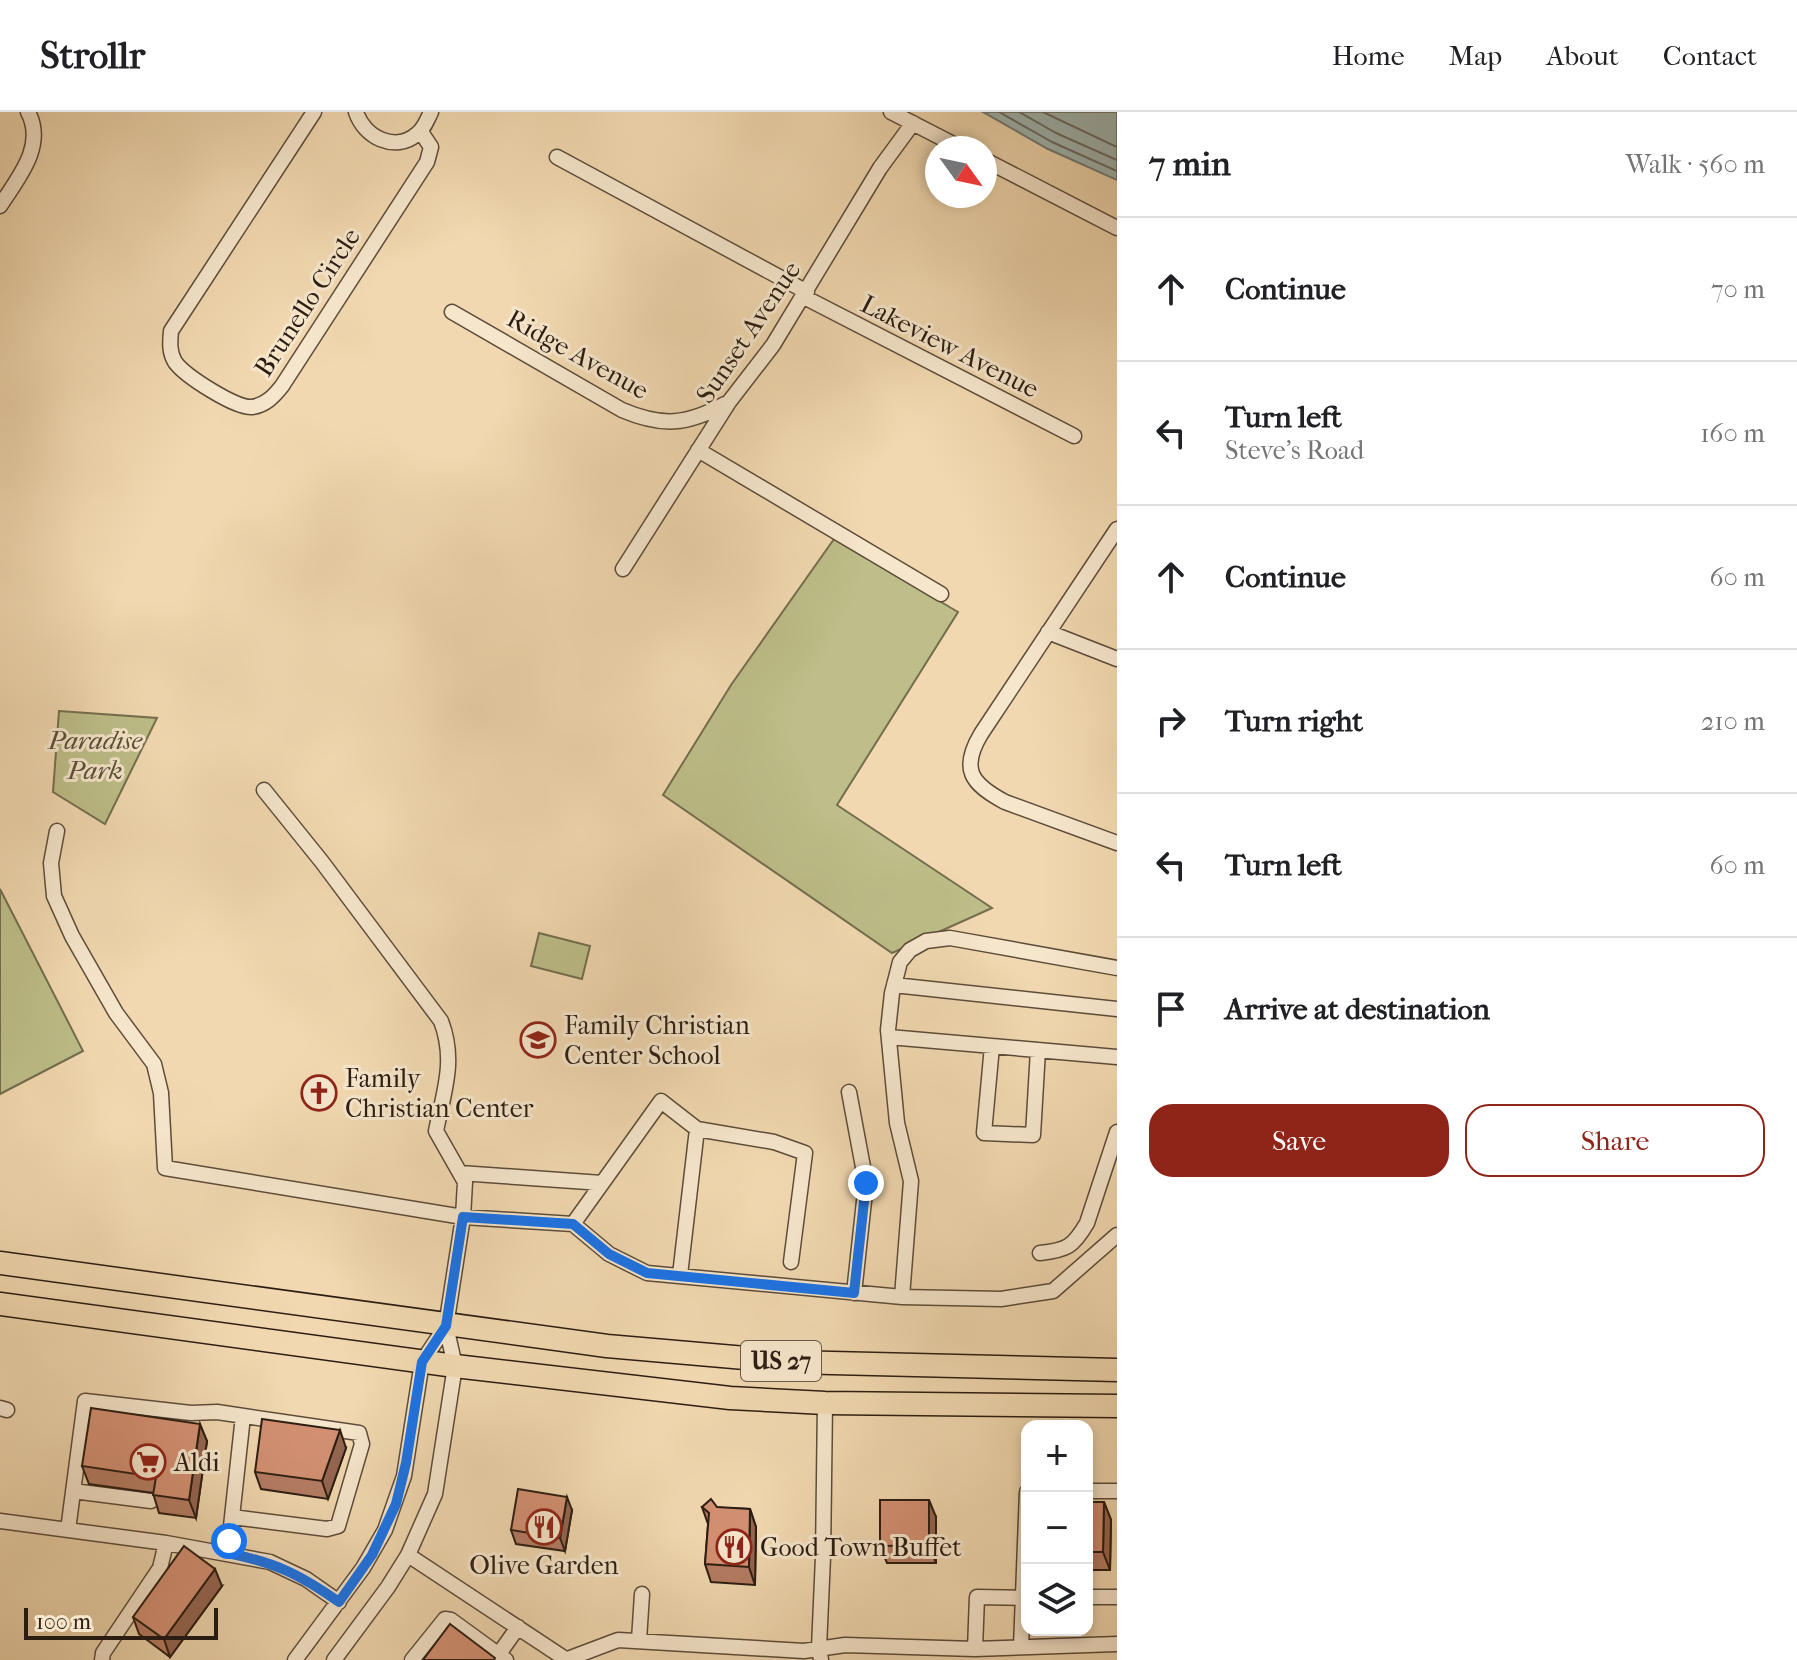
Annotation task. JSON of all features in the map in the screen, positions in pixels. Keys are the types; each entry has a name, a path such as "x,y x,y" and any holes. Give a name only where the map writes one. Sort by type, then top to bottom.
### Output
{"highway":[{"name":"US 27","path":"0,1263 607,1346 791,1362 1117,1370"},
{"name":"US 27","path":"0,1304 422,1362 715,1396 825,1403 1117,1406"},
{"path":"860,1403 938,1390 1117,1391"}],"street":[{"path":"0,206 32,153 35,129 28,112"},
{"name":"Brunello Circle","path":"314,112 171,331 169,347 175,361 235,404 252,407 271,400 282,386 427,162 431,147 421,132"},
{"path":"356,112 367,131 385,142 407,141 421,132 431,112"},
{"path":"891,112 938,136"},
{"name":"Sunset Avenue","path":"623,569 729,402 773,345 880,168 913,123"},
{"name":"Lakeview Avenue","path":"557,157 805,294 1074,436"},
{"path":"997,166 1117,228"},
{"name":"Ridge Avenue","path":"452,312 622,410 642,418 658,422 696,418 729,402"},
{"path":"698,450 941,594"},
{"path":"1117,529 972,749 970,767 978,783 1005,802 1117,843"},
{"path":"1048,632 1117,659"},
{"path":"264,790 441,1021 449,1040 450,1061 436,1131 465,1182 463,1217 446,1326 455,1366 435,1494 408,1555 334,1660"},
{"path":"57,831 51,863 54,896 72,936 116,1013 154,1064 161,1093 165,1168 463,1217 573,1224 609,1254 647,1273 902,1297 1001,1299 1053,1291 1117,1235"},
{"path":"902,1297 911,1181 897,1123 889,1037 894,985 900,962 910,950 926,941 950,938 1117,968"},
{"path":"894,985 1117,1009"},
{"path":"889,1037 1117,1057"},
{"path":"992,1046 984,1133 1033,1135 1038,1050"},
{"path":"849,1092 866,1183 854,1293"},
{"path":"573,1224 661,1101 697,1129 774,1142 805,1153 791,1262"},
{"path":"680,1275 697,1129"},
{"path":"1040,1253 1064,1251 1080,1235 1087,1223 1117,1132"},
{"path":"460,1173 602,1183"},
{"path":"295,1660 372,1555 391,1517 406,1463 422,1362 446,1326"},
{"path":"68,1530 85,1401 191,1413 217,1412 359,1433 362,1444 335,1528 232,1517"},
{"path":"820,1654 825,1403"},
{"path":"228,1553 243,1416"},
{"path":"73,1491 151,1501"},
{"path":"1093,1491 1117,1491"},
{"path":"0,1521 166,1543 270,1562 306,1579 339,1602"},
{"path":"102,1660 103,1653 160,1568 166,1543"},
{"path":"408,1555 566,1660 604,1653 618,1640 820,1654 845,1645 975,1649 1117,1644"},
{"path":"639,1640 642,1594"},
{"path":"975,1649 977,1597 1021,1598"},
{"path":"1093,1597 1117,1597"},
{"path":"412,1660 445,1619 451,1620 502,1657 518,1627"},
{"path":"1021,1647 1022,1636"}],"green space":[{"path":"834,539 958,612 837,805 992,908 892,953 663,795 731,685"},
{"name":"Paradise Park","path":"59,711 157,718 105,824 53,792"},
{"path":"0,889 83,1051 0,1094"},
{"path":"539,933 590,946 582,979 531,966"}],"water":[{"path":"983,112 1117,112 1117,180 1048,149"}],"building":[{"name":"Aldi","path":"91,1408 200,1424 189,1500 153,1495 156,1477 82,1466"},
{"path":"262,1419 340,1430 322,1481 255,1472"},
{"name":"Olive Garden","path":"518,1489 567,1497 560,1538 511,1530"},
{"name":"Good Town Buffet","path":"711,1499 717,1507 750,1509 749,1567 705,1564 709,1513 702,1507"},
{"path":"880,1500 929,1500 929,1545 880,1546"},
{"path":"1093,1502 1104,1502 1103,1552 1093,1552"},
{"path":"184,1546 215,1569 164,1639 133,1617"},
{"path":"450,1624 495,1658 494,1660 423,1660"}],"place":[{"name":"Family Christian Center School","path":"538,1040"},
{"name":"Family Christian Center","path":"319,1093"},
{"name":"Aldi","path":"148,1462"},
{"name":"Olive Garden","path":"544,1527"},
{"name":"Good Town Buffet","path":"734,1547"}],"route":[{"path":"229,1541 228,1553 270,1562 306,1579 339,1602 372,1555 391,1517 400,1490 422,1362 446,1326 463,1217 573,1224 609,1254 647,1273 854,1293 866,1183"}]}
